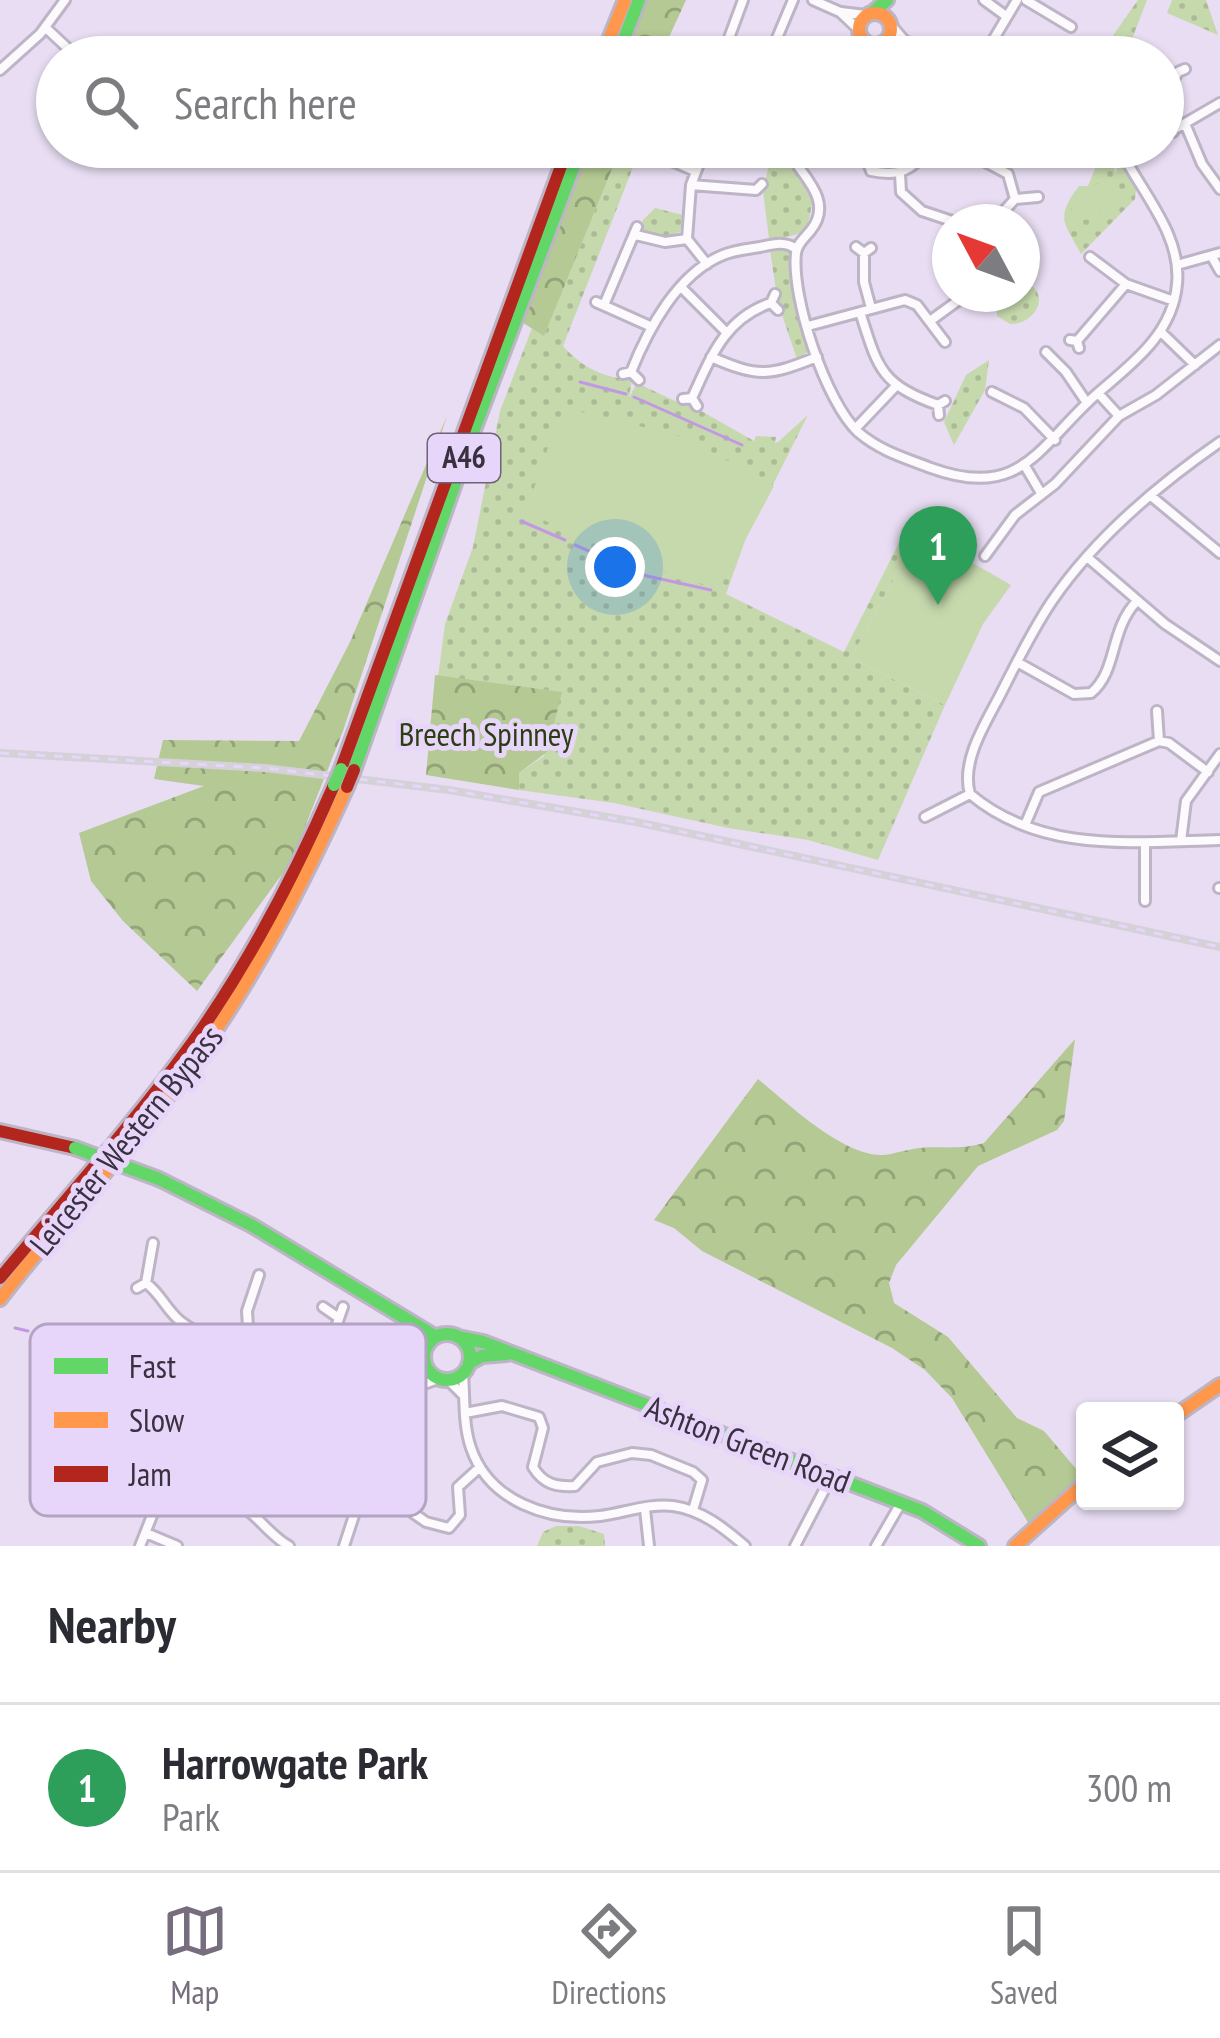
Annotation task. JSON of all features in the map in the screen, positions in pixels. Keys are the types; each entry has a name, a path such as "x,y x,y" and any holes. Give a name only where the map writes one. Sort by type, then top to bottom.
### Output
{"main road":[{"path":"610,36 625,0"},
{"path":"625,36 639,0"},
{"path":"862,36 859,32 869,14 890,0"},
{"path":"883,36 890,0"},
{"path":"869,14 889,22"},
{"name":"A46","path":"347,770 561,168"},
{"name":"A46","path":"341,786 573,168"},
{"name":"Leicester Western Bypass","path":"0,1278 161,1084 219,1003 341,786"},
{"name":"Leicester Western Bypass","path":"0,1299 209,1040 281,923 341,786"},
{"name":"Ashton Green Road","path":"0,1131 75,1148 158,1179 251,1225 411,1324"},
{"name":"Ashton Green Road","path":"399,1318 403,1324"},
{"name":"Ashton Green Road","path":"426,1332 510,1354 901,1503 980,1546"},
{"path":"426,1356 436,1337"},
{"path":"455,1374 467,1346 458,1337"},
{"path":"455,1374 482,1356 510,1354"},
{"name":"Ashton Green Road","path":"426,1361 455,1374"},
{"path":"1184,1410 1220,1385"},
{"path":"1015,1546 1076,1492"},
{"path":"1026,1546 1036,1531"}],"street":[{"path":"38,36 65,0"},
{"path":"729,36 742,0"},
{"path":"778,36 793,0"},
{"path":"813,0 840,12 869,14"},
{"path":"984,0 1006,16"},
{"path":"995,36 1022,0 1045,4 1071,27"},
{"path":"840,12 858,36"},
{"path":"889,22 901,36"},
{"path":"46,28 55,36"},
{"path":"2,74 36,38"},
{"path":"1220,103 1186,126 1202,164 1220,189"},
{"path":"690,168 695,170 687,239 707,264"},
{"path":"800,168 814,184 818,206 814,227 797,250 808,326 836,406 855,429 883,450 940,471 982,478 1025,466 1161,332 1174,301 1177,265 1169,233 1136,168"},
{"path":"871,168 900,173 911,168"},
{"path":"997,168 1008,174 1015,199"},
{"path":"900,173 901,192 915,208 932,214"},
{"path":"691,185 759,187"},
{"path":"1010,204 1015,199 1038,197"},
{"path":"652,327 600,303 636,231 665,242 687,239"},
{"path":"631,375 652,327 707,264 729,253 773,244 786,243 797,250"},
{"path":"864,249 862,273 871,308"},
{"path":"1088,255 1126,284 1174,301"},
{"path":"1177,265 1216,255 1220,271"},
{"path":"1075,343 1126,284"},
{"path":"682,288 726,332"},
{"path":"808,326 904,300 917,305 945,342"},
{"path":"690,401 726,332 750,310 774,302"},
{"path":"860,312 880,367 896,387 941,407"},
{"path":"930,321 942,312"},
{"path":"1161,332 1195,365"},
{"path":"985,556 1010,521 1055,484 1119,416 1220,345"},
{"path":"1046,352 1087,403"},
{"path":"711,357 764,374 817,356"},
{"path":"855,429 896,387"},
{"path":"990,392 1024,408 1055,440"},
{"path":"1098,393 1119,416"},
{"path":"1220,442 1151,496 1087,557 1050,604 968,767 970,794 985,807 1025,825 1085,842 1220,840"},
{"path":"1025,466 1041,493"},
{"path":"1151,496 1220,553"},
{"path":"1087,557 1137,601 1220,661"},
{"path":"1017,662 1074,694 1090,693 1106,673 1121,620 1137,601"},
{"path":"1157,710 1159,741"},
{"path":"1025,825 1033,801 1045,788 1159,741 1169,743 1208,772"},
{"path":"1181,841 1186,801 1220,754"},
{"path":"923,818 970,794"},
{"path":"1145,842 1145,897 1156,892"},
{"path":"153,1243 141,1285 188,1324"},
{"path":"248,1324 247,1311 259,1275"},
{"path":"323,1307 341,1313 337,1324"},
{"path":"426,1385 455,1374 465,1397 470,1446 480,1467 501,1491 544,1513 584,1517 666,1506 693,1510 746,1546"},
{"path":"465,1413 502,1406 545,1418 533,1458 533,1467 544,1481 575,1486 583,1482 588,1463 642,1452 694,1472 702,1480 693,1510"},
{"path":"409,1516 443,1529 452,1526 460,1515 458,1487 480,1467"},
{"path":"795,1546 831,1477"},
{"path":"876,1546 901,1503"},
{"path":"645,1509 649,1546"},
{"path":"140,1546 152,1516"},
{"path":"255,1516 289,1546"},
{"path":"344,1546 354,1516"},
{"path":"146,1533 177,1546"}],"green space":[{"path":"645,0 686,0 670,36 630,36"},
{"path":"1138,0 1147,0 1133,36 1114,34"},
{"path":"1172,0 1206,0 1218,35 1167,13"},
{"path":"578,168 612,168 544,336 520,321"},
{"path":"612,168 633,168 563,346 594,370 632,380 629,398 637,383 689,404 754,441 756,436 776,437 778,442 808,415 746,538 726,594 844,652 907,527 919,532 851,658 945,705 878,860 808,840 519,790 519,773 544,756 561,692 438,677 445,624 473,547 500,411 532,328 544,335"},
{"path":"768,168 795,168 812,202 800,232 769,239 763,191"},
{"path":"1095,168 1114,168 1116,174 1117,168 1123,168 1136,190 1135,199 1081,254 1067,228 1067,206 1079,186 1088,186"},
{"path":"1109,179 1119,194 1107,208 1086,220 1070,214 1079,191"},
{"path":"655,208 683,215 680,232 663,237 641,230 643,220"},
{"path":"786,248 795,306 809,351 797,359 778,303 770,250"},
{"path":"997,312 1035,312 1020,323 1010,324"},
{"path":"989,360 985,390 954,445 944,422 966,375"},
{"path":"573,410 684,437 774,486 719,589 641,565 526,512 557,421"},
{"path":"447,416 343,731 291,862 197,991 123,921 91,881 79,833 204,786 154,779 163,740 299,741 350,642"},
{"path":"919,532 1011,585 983,624 945,705 851,658"},
{"name":"Breech Spinney","path":"435,675 562,692 547,752 519,773 519,790 426,775"},
{"path":"1075,1039 1064,1121 1057,1130 978,1166 896,1265 889,1283 894,1303 948,1337 1017,1418 1044,1431 1076,1469 1076,1481 1029,1524 952,1398 925,1370 892,1348 702,1251 674,1228 654,1220 758,1079 817,1127 868,1153 984,1143"},
{"path":"556,1526 579,1526 604,1534 605,1546 537,1546 543,1532"}],"waterway":[{"path":"580,382 626,394"},
{"path":"634,397 742,445"},
{"path":"521,521 565,540"},
{"path":"575,545 647,576 711,590"},
{"path":"15,1328 28,1331"}],"railway":[{"path":"0,753 265,768 449,790 636,822 1220,947"}],"traffic: fast":[{"path":"625,36 639,0"},
{"path":"872,13 887,0"},
{"path":"354,770 472,435 573,168"},
{"path":"334,785 341,769"},
{"path":"75,1148 159,1179"},
{"path":"159,1179 251,1225 415,1324"},
{"path":"426,1331 436,1337"},
{"path":"426,1348 447,1334 463,1341 470,1357"},
{"path":"458,1337 483,1342 922,1511 979,1546"},
{"path":"469,1363 482,1356 507,1354"},
{"path":"426,1366 447,1380 463,1373 470,1357"}],"traffic: slow":[{"path":"610,36 625,0"},
{"path":"860,36 860,23 869,14 887,17 891,29"},
{"path":"890,36 891,29"},
{"path":"0,1299 145,1125 214,1033 276,930 347,787"},
{"path":"1184,1410 1220,1385"},
{"path":"1015,1546 1076,1491"}],"traffic: jam":[{"path":"341,769 560,168"},
{"path":"347,787 354,770"},
{"path":"0,1278 192,1043 270,917 334,785"},
{"path":"0,1131 75,1148"}],"place":[{"name":"Harrowgate Park","path":"938,605"}]}
